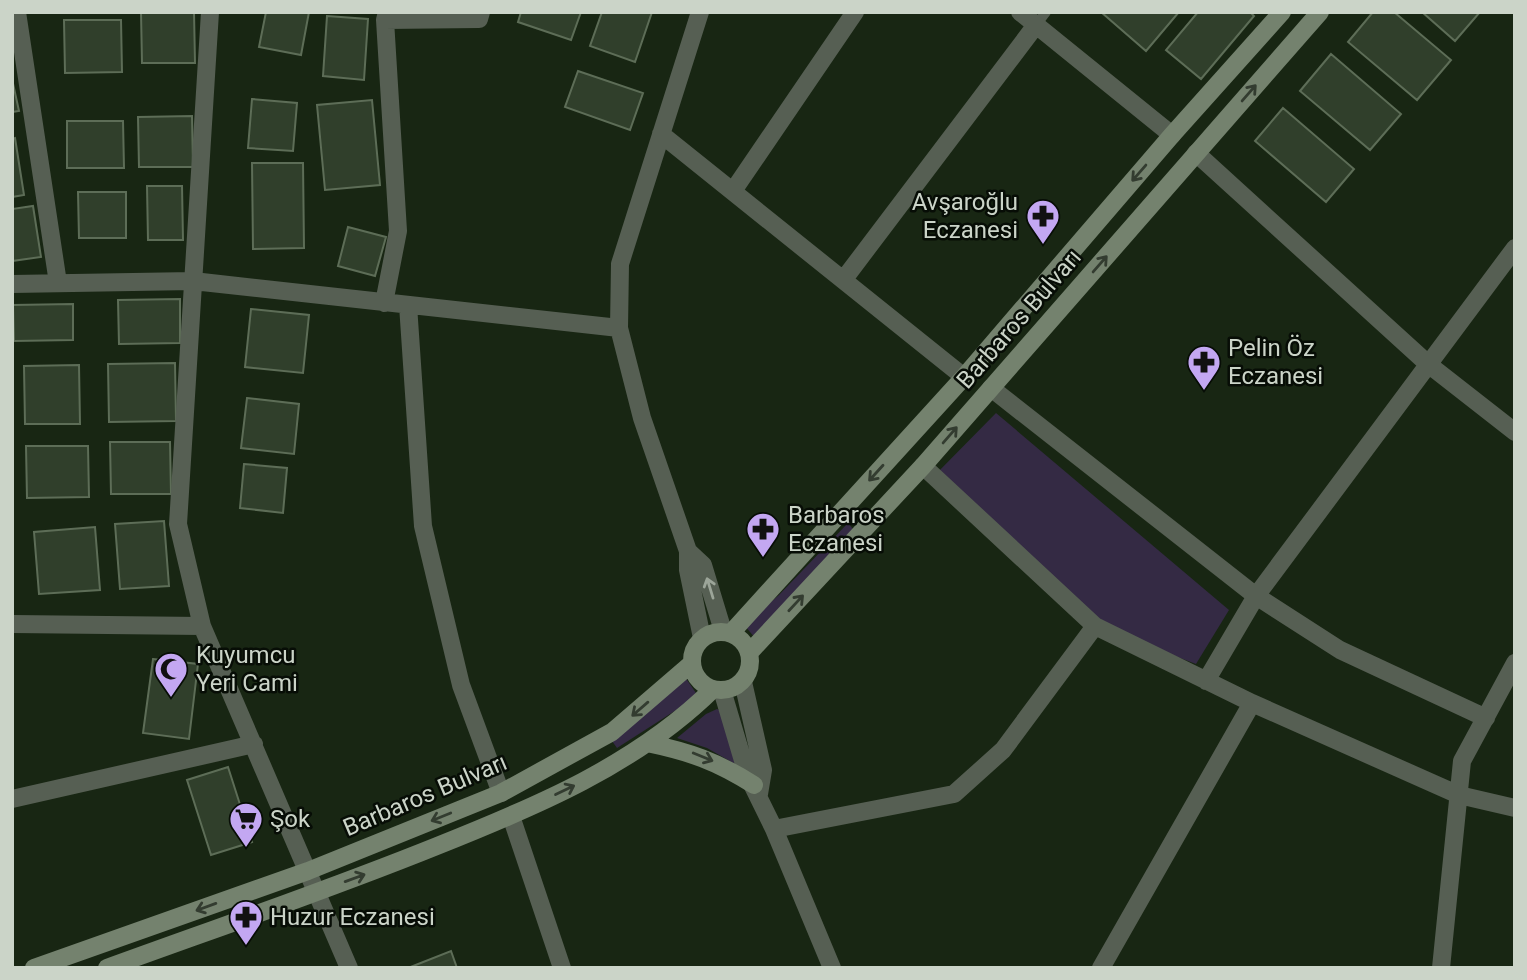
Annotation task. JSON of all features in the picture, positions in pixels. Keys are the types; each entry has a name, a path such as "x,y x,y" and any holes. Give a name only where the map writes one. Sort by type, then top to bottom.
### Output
{"street":[{"path":"17,12 58,283"},
{"path":"210,12 178,524 202,626 349,968"},
{"path":"384,303 398,231 386,16 479,19 481,12"},
{"path":"700,12 620,264 619,328 642,418 688,551 688,570 702,638"},
{"path":"733,191 855,12"},
{"path":"1020,12 1041,18 1172,135"},
{"name":"Barbaros Bulvarı","path":"727,632 964,377 1172,135 1282,12"},
{"name":"Barbaros Bulvarı","path":"749,653 923,466 1320,12"},
{"path":"844,279 1041,18"},
{"path":"662,134 964,377"},
{"path":"1196,153 1429,364 1515,432"},
{"path":"1206,681 1256,596 1515,248"},
{"path":"12,284 193,281 619,328"},
{"path":"408,305 423,526 461,685 501,793"},
{"path":"991,388 1256,596 1340,650 1486,718"},
{"path":"923,466 1096,626 1252,703 1459,795 1515,808"},
{"path":"688,551 703,565 727,632"},
{"path":"12,624 202,626"},
{"path":"774,829 954,794 1003,750 1096,626"},
{"path":"715,632 727,632 746,644 751,663 743,681 730,689 718,690 698,680 691,664 692,655 702,638 715,632"},
{"path":"1441,968 1462,761 1515,663"},
{"name":"Barbaros Bulvarı","path":"34,968 308,871 501,793 612,732 691,664"},
{"path":"743,681 763,770 756,789"},
{"path":"718,690 747,774 774,829 832,968"},
{"name":"Barbaros Bulvarı","path":"107,968 375,871 511,816 622,761 718,690"},
{"path":"1101,968 1252,703"},
{"path":"647,743 688,751 724,766 756,789"},
{"path":"12,799 254,744"},
{"path":"511,816 562,968"}],"shaded area":[{"path":"996,413 1229,610 1196,664 1095,626 934,476"},
{"path":"848,523 853,529 756,639 744,625 779,595"},
{"path":"685,677 698,696 617,748 612,741"},
{"path":"717,709 721,711 735,764 707,748 677,738 706,714"}],"building":[{"path":"141,12 194,12 195,63 142,63"},
{"path":"266,12 309,12 301,55 259,47"},
{"path":"521,12 581,12 571,40 518,22"},
{"path":"602,12 652,12 635,62 590,46"},
{"path":"1101,12 1179,12 1146,51"},
{"path":"1198,12 1250,12 1254,16 1201,79 1166,50"},
{"path":"1373,12 1394,12 1451,60 1417,100 1348,42"},
{"path":"1422,12 1480,12 1455,41"},
{"path":"327,16 368,19 364,80 323,76"},
{"path":"64,20 121,20 122,72 65,73"},
{"path":"1331,54 1401,114 1370,150 1300,91"},
{"path":"578,71 643,93 630,130 565,107"},
{"path":"12,79 19,111 12,112"},
{"path":"252,99 297,103 293,151 248,148"},
{"path":"372,100 380,185 325,190 317,105"},
{"path":"1283,108 1354,169 1326,202 1255,141"},
{"path":"192,116 193,167 139,167 138,117"},
{"path":"67,121 123,121 124,168 67,168"},
{"path":"15,138 24,195 12,197 12,139"},
{"path":"252,163 303,163 304,248 253,249"},
{"path":"147,186 182,186 183,240 148,240"},
{"path":"78,192 126,192 126,238 79,238"},
{"path":"33,206 41,257 12,261 12,209"},
{"path":"348,227 386,237 375,276 338,266"},
{"path":"180,299 180,343 119,344 118,300"},
{"path":"73,304 73,340 14,341 13,305"},
{"path":"251,309 309,315 303,373 245,367"},
{"path":"175,363 176,421 109,422 108,364"},
{"path":"79,365 80,424 25,424 24,366"},
{"path":"247,398 299,404 294,454 241,448"},
{"path":"110,442 170,442 171,494 111,494"},
{"path":"26,446 88,446 89,497 27,498"},
{"path":"244,464 287,468 283,513 240,508"},
{"path":"164,521 169,586 120,589 115,524"},
{"path":"95,527 100,590 39,594 34,532"},
{"name":"Kuyumcu Yeri Cami","path":"153,659 198,664 189,739 143,733"},
{"path":"228,767 252,842 211,855 187,780"},
{"path":"451,951 457,968 408,968"}],"place":[{"name":"Avşaroğlu Eczanesi","path":"1043,246"},
{"name":"Pelin Öz Eczanesi","path":"1204,392"},
{"name":"Barbaros Eczanesi","path":"763,559"},
{"name":"Kuyumcu Yeri Cami","path":"171,699"},
{"name":"Şok","path":"246,849"},
{"name":"Huzur Eczanesi","path":"246,947"}]}
